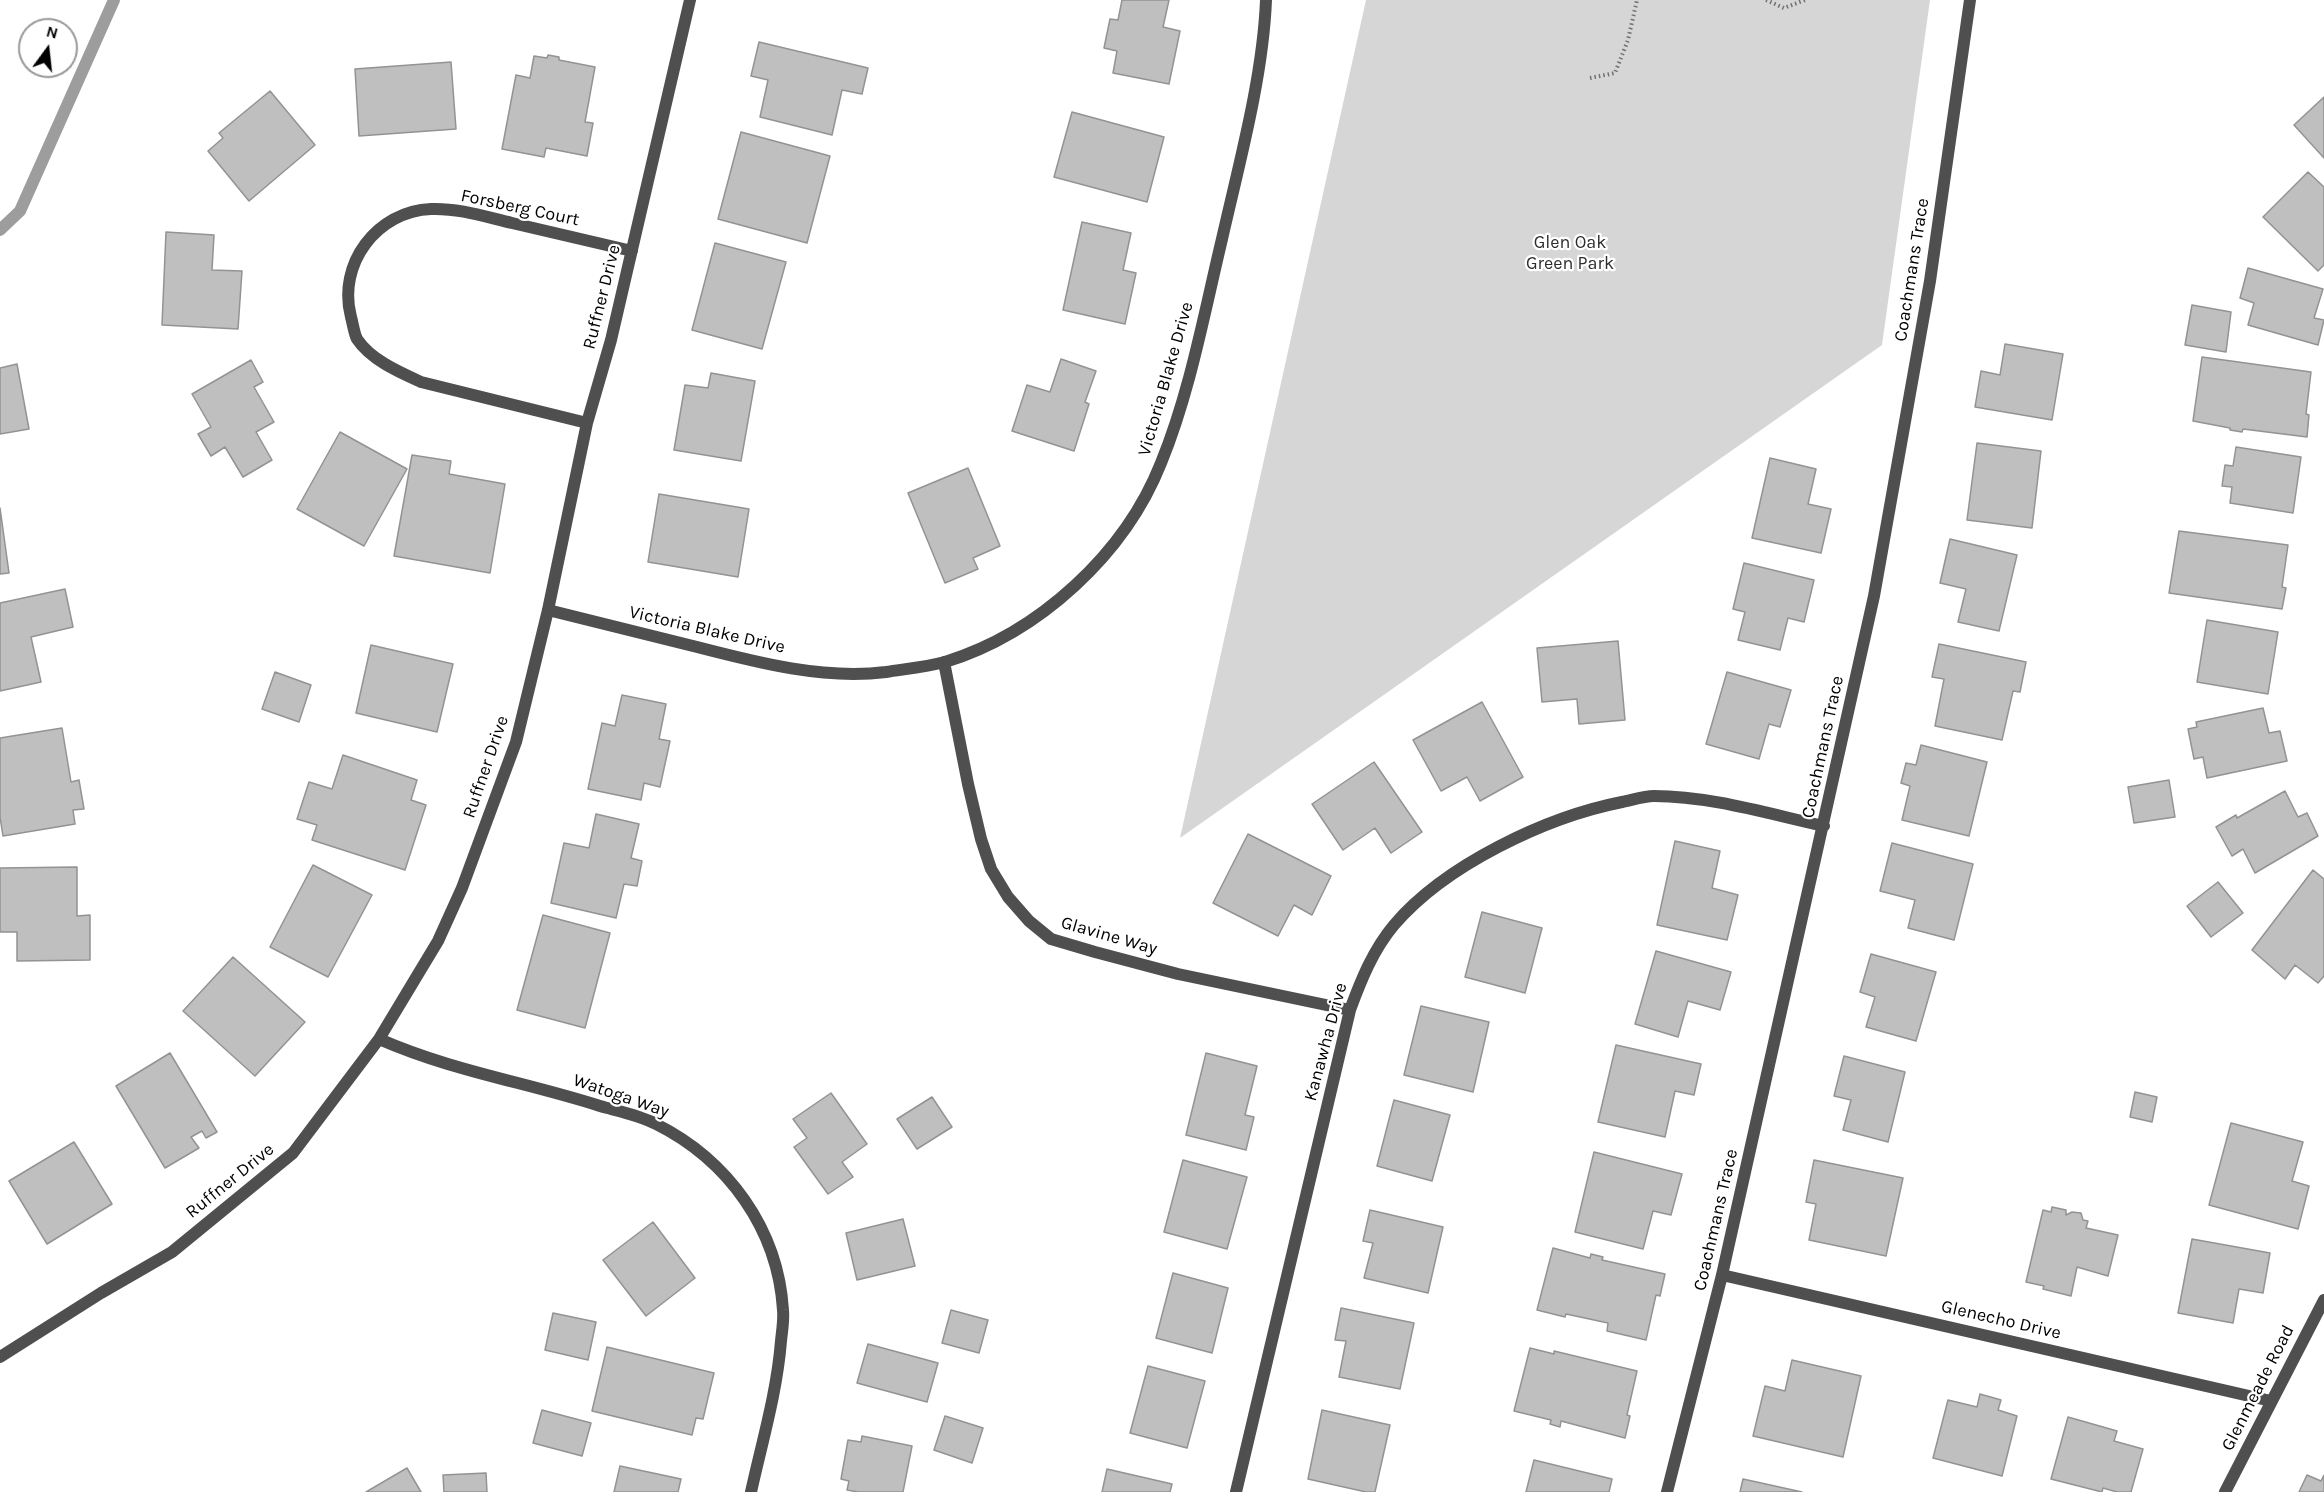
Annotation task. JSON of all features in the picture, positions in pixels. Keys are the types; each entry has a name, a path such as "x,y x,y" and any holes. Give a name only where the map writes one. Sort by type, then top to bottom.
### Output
{"street":[{"name":"Ruffner Drive","path":"0,1357 101,1293 172,1252 293,1153 379,1040 438,941 462,888 516,742 548,610 587,423 611,340 690,0"},
{"name":"Victoria Blake Drive","path":"548,610 761,663 831,672 883,672 944,662 990,643 1029,621 1067,594 1096,567 1146,496 1161,464 1178,415 1203,321 1256,80 1266,0"},
{"name":"Coachmans Trace","path":"1667,1492 1722,1275 1874,596 1928,292 1970,0"},
{"name":"Forsberg Court","path":"587,423 421,382 396,371 374,357 357,338 348,304 353,266 363,245 379,229 401,215 431,209 465,212 632,251"},
{"name":"Glavine Way","path":"944,662 981,839 991,869 1008,897 1029,921 1051,939 1095,952 1178,974 1350,1010"},
{"name":"Kanawha Drive","path":"1236,1492 1350,1010 1365,970 1393,927 1422,897 1474,861 1533,830 1594,808 1652,796 1705,801 1824,826"},
{"name":"Watoga Way","path":"379,1040 414,1055 471,1073 576,1098 654,1123 685,1141 713,1163 737,1188 757,1217 769,1247 780,1284 783,1311 779,1372 751,1492"},
{"name":"Glenecho Drive","path":"1722,1275 2271,1401"},
{"name":"Glenmeade Road","path":"2225,1492 2324,1300"}],"path":[{"path":"1590,78 1615,73 1628,40 1637,0"},
{"path":"1766,0 1784,8 1804,0"}],"green space":[{"name":"Glen Oak Green Park","path":"1366,0 1930,0 1882,345 1180,838"}],"building":[{"path":"1122,0 1169,0 1163,27 1180,31 1169,84 1113,73 1117,51 1104,48 1110,19 1118,20"},
{"path":"759,42 868,68 862,94 842,90 832,135 760,117 768,80 751,76"},
{"path":"548,55 559,57 559,60 595,67 585,122 593,123 587,156 546,148 544,157 502,149 516,75 530,78 534,56 547,58"},
{"path":"451,62 456,129 359,136 355,69"},
{"path":"270,91 315,145 249,201 208,151 223,138 219,133"},
{"path":"2324,97 2324,158 2294,125"},
{"path":"1072,112 1164,137 1147,202 1054,177"},
{"path":"741,132 830,156 807,243 718,219"},
{"path":"2308,172 2324,187 2324,265 2318,271 2263,217"},
{"path":"1082,222 1131,233 1123,270 1136,273 1125,324 1063,310"},
{"path":"166,232 214,235 212,270 242,271 238,329 162,325"},
{"path":"715,243 786,262 762,349 692,330"},
{"path":"2248,268 2323,289 2314,318 2324,320 2318,345 2248,325 2254,303 2240,298"},
{"path":"2192,305 2231,312 2226,352 2185,345"},
{"path":"2005,344 2063,354 2052,420 1975,407 1981,371 2000,375"},
{"path":"2202,357 2311,372 2306,414 2309,415 2307,437 2243,429 2242,432 2193,421"},
{"path":"1061,359 1096,371 1085,402 1089,404 1074,451 1012,431 1027,385 1050,392"},
{"path":"251,360 263,382 254,387 274,422 256,432 272,460 243,477 225,447 211,456 198,434 211,427 192,394"},
{"path":"17,364 29,429 0,434 0,368"},
{"path":"711,373 755,381 741,461 674,450 685,385 708,388"},
{"path":"340,432 407,469 364,546 297,509"},
{"path":"1977,443 2041,451 2032,528 1967,520"},
{"path":"2236,447 2301,457 2293,513 2230,503 2232,487 2222,486 2225,465 2233,466"},
{"path":"412,455 451,461 449,474 505,484 490,573 394,556"},
{"path":"1770,458 1816,469 1808,504 1831,509 1821,553 1752,538"},
{"path":"968,468 1000,546 973,558 978,569 945,583 908,493"},
{"path":"659,494 749,509 738,577 648,562"},
{"path":"0,508 9,573 0,574"},
{"path":"2179,531 2288,545 2282,587 2286,588 2282,609 2169,593"},
{"path":"1950,539 2017,555 1999,631 1958,622 1966,589 1940,583"},
{"path":"1744,563 1814,580 1804,622 1788,618 1780,650 1738,640 1745,612 1733,609"},
{"path":"65,589 73,627 31,637 41,682 0,691 0,603"},
{"path":"2207,620 2278,632 2268,694 2197,682"},
{"path":"1618,641 1625,720 1579,724 1577,699 1542,702 1537,648"},
{"path":"1939,644 2026,662 2020,692 2013,691 2002,740 1935,726 1944,679 1932,677"},
{"path":"371,645 453,664 437,732 356,713"},
{"path":"275,672 311,685 299,722 262,709"},
{"path":"1727,672 1791,690 1780,727 1769,724 1759,759 1706,744"},
{"path":"622,695 666,704 659,739 670,741 660,787 644,783 641,800 588,789 602,723 615,726"},
{"path":"1482,702 1523,777 1480,801 1467,777 1441,791 1413,740"},
{"path":"2263,708 2269,733 2280,731 2287,761 2207,778 2203,757 2194,759 2188,729 2197,727 2196,722"},
{"path":"62,728 71,782 79,780 84,809 73,810 75,824 3,836 0,817 0,738"},
{"path":"1921,745 1987,762 1969,836 1902,820 1910,786 1901,783 1906,763 1916,765"},
{"path":"343,755 417,780 411,800 426,805 405,870 312,840 317,825 297,819 309,782 332,789"},
{"path":"1374,762 1422,832 1391,853 1375,828 1343,850 1312,804"},
{"path":"2169,780 2175,817 2134,823 2128,787"},
{"path":"2285,791 2298,817 2307,813 2318,836 2255,873 2243,849 2232,856 2216,827"},
{"path":"596,814 639,824 631,858 642,861 637,886 624,884 616,918 551,903 564,843 589,848"},
{"path":"1248,834 1331,876 1312,915 1294,905 1278,936 1213,903"},
{"path":"1675,841 1720,851 1712,888 1738,895 1727,940 1657,925"},
{"path":"1892,843 1973,864 1954,940 1908,928 1915,900 1880,891"},
{"path":"313,865 372,895 328,977 270,947"},
{"path":"77,867 77,916 90,915 90,960 17,961 17,932 0,932 0,868"},
{"path":"2313,870 2324,879 2324,976 2318,983 2295,965 2285,979 2252,950"},
{"path":"2218,882 2243,913 2211,937 2187,906"},
{"path":"1482,912 1542,928 1525,993 1465,977"},
{"path":"543,915 610,933 585,1028 517,1010"},
{"path":"1656,951 1731,972 1720,1010 1688,1001 1678,1037 1635,1024"},
{"path":"1871,954 1936,972 1916,1041 1866,1027 1875,997 1860,992"},
{"path":"233,957 305,1022 255,1076 183,1011"},
{"path":"1421,1006 1489,1022 1473,1092 1404,1075"},
{"path":"1616,1045 1701,1064 1694,1095 1675,1091 1665,1137 1598,1122"},
{"path":"170,1053 217,1132 206,1138 202,1131 191,1137 199,1148 165,1168 116,1086"},
{"path":"1206,1053 1257,1066 1245,1115 1254,1117 1246,1150 1186,1135"},
{"path":"1844,1056 1905,1072 1888,1142 1843,1130 1851,1100 1834,1096"},
{"path":"2135,1092 2157,1097 2152,1122 2130,1117"},
{"path":"831,1093 867,1144 842,1162 853,1177 828,1194 794,1147 807,1138 793,1119"},
{"path":"932,1097 952,1127 917,1149 897,1119"},
{"path":"1394,1100 1450,1115 1432,1181 1377,1166"},
{"path":"2231,1123 2303,1142 2292,1181 2309,1186 2298,1229 2209,1205"},
{"path":"74,1142 112,1204 47,1244 9,1181"},
{"path":"1594,1152 1682,1174 1671,1215 1653,1211 1643,1249 1575,1232"},
{"path":"1183,1160 1247,1177 1227,1249 1164,1232"},
{"path":"1814,1160 1903,1178 1886,1256 1809,1240 1816,1204 1806,1202"},
{"path":"2052,1207 2066,1210 2066,1215 2072,1212 2081,1213 2083,1220 2088,1221 2086,1228 2118,1235 2108,1276 2077,1267 2071,1296 2026,1282 2043,1210 2051,1212"},
{"path":"1370,1210 1443,1227 1428,1293 1364,1278 1373,1243 1363,1241"},
{"path":"903,1219 915,1266 857,1280 846,1233"},
{"path":"653,1222 695,1278 646,1316 603,1260"},
{"path":"2192,1239 2270,1253 2263,1293 2239,1289 2233,1323 2178,1313"},
{"path":"1553,1248 1590,1258 1591,1254 1603,1257 1602,1260 1665,1274 1660,1296 1656,1295 1646,1340 1607,1331 1608,1323 1566,1314 1565,1317 1537,1310"},
{"path":"1173,1273 1228,1288 1212,1353 1156,1338"},
{"path":"1341,1308 1414,1323 1400,1389 1339,1377 1346,1341 1335,1340"},
{"path":"951,1310 988,1320 979,1353 942,1343"},
{"path":"553,1313 596,1322 588,1360 545,1350"},
{"path":"868,1344 938,1363 927,1402 857,1383"},
{"path":"607,1347 714,1373 703,1419 696,1418 692,1435 592,1411"},
{"path":"1530,1348 1554,1354 1554,1351 1637,1371 1627,1415 1630,1416 1625,1438 1561,1421 1560,1427 1550,1424 1551,1420 1514,1411"},
{"path":"1792,1360 1861,1376 1843,1457 1753,1436 1765,1386 1785,1391"},
{"path":"1148,1366 1205,1381 1187,1448 1130,1433"},
{"path":"1980,1394 2001,1400 1998,1410 2017,1416 2002,1476 1933,1458 1948,1400 1977,1407"},
{"path":"542,1410 591,1423 582,1456 533,1443"},
{"path":"1322,1410 1390,1425 1375,1492 1308,1479"},
{"path":"945,1416 983,1428 972,1463 934,1450"},
{"path":"2068,1417 2117,1431 2114,1441 2143,1449 2131,1492 2117,1492 2103,1488 2102,1492 2051,1479"},
{"path":"862,1436 912,1446 903,1492 847,1490 849,1481 841,1479 848,1440 861,1442"},
{"path":"1534,1460 1612,1479 1609,1492 1526,1492"},
{"path":"620,1466 681,1479 678,1492 614,1492"},
{"path":"407,1468 421,1492 366,1492"},
{"path":"1107,1469 1172,1484 1170,1492 1102,1492"},
{"path":"486,1473 487,1492 444,1492 443,1475"},
{"path":"2307,1475 2321,1481 2324,1475 2324,1492 2299,1492"},
{"path":"1743,1479 1802,1492 1740,1492"}],"waterway":[{"path":"0,230 20,211 114,0"}]}
